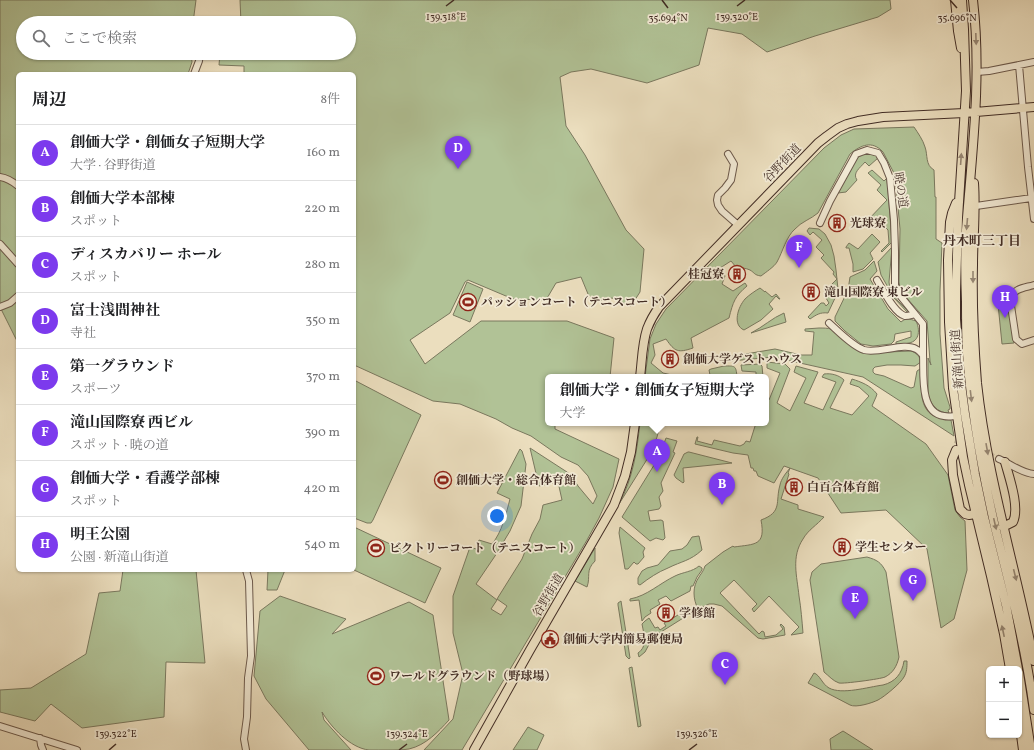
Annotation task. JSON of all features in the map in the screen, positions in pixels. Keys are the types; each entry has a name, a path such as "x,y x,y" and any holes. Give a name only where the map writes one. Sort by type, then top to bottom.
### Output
{"main road":[{"path":"955,0 958,31 965,69"},
{"name":"新滝山街道","path":"962,0 966,91 956,262 956,319 960,376 975,474 1006,605 1017,666"},
{"name":"新滝山街道","path":"973,0 977,72 976,111 965,262 967,352 970,388 986,488 1016,610 1034,710"},
{"path":"975,19 979,0"},
{"name":"谷野街道","path":"640,374 646,330 659,307 818,144 838,128 870,119 1034,107"},
{"path":"973,155 976,206 973,289 977,382 987,450 1034,661"},
{"path":"959,198 952,213 950,222 948,260 949,329 953,381 963,457 1004,634 1009,666"},
{"name":"谷野街道","path":"474,750 614,505 626,476 631,452 634,426"},
{"path":"956,450 952,460 952,467 960,509 965,514 975,514"},
{"path":"1002,460 1011,483 1016,508 1013,522 1003,527"},
{"path":"1022,692 1031,750"},
{"path":"1021,738 1023,750"}],"street":[{"path":"195,72 198,60"},
{"path":"977,72 1034,62"},
{"path":"1019,65 1031,166 1031,198 1034,219"},
{"name":"暁の道","path":"820,222 856,154 867,150 878,153 890,178 894,220 895,285 898,293 923,324 923,355"},
{"path":"728,154 734,164 731,180 718,195 717,200 722,211 738,225"},
{"path":"0,177 10,180 16,184"},
{"path":"976,206 1031,198"},
{"path":"0,244 16,262"},
{"path":"877,280 891,304 901,314 907,316 915,314"},
{"path":"1034,285 1015,291 1010,299 1016,339 1022,344 1034,340"},
{"path":"0,306 10,303 16,298"},
{"path":"829,323 863,350 870,351 908,347 916,349 923,355 924,390 927,403 938,414 943,416 957,416"},
{"path":"1002,460 1020,470 1034,474"},
{"path":"246,750 244,739 251,656 249,581 247,572"},
{"path":"0,726 77,750"},
{"path":"40,738 43,750"}],"green space":[{"path":"0,0 196,0 194,16 16,16 16,60 192,60 192,62 189,72 16,72 16,339 0,307"},
{"path":"240,0 890,0 891,9 878,17 767,52 742,34 708,28 699,65 647,83 591,69 571,72 560,77 566,126 585,155 626,230 644,249 640,292 631,306 612,298 596,302 588,294 581,277 556,283 546,300 513,299 468,280 465,282 450,313 410,340 425,364 481,321 567,321 614,338 610,374 545,374 545,426 555,426 555,429 619,459 613,487 599,518 462,750 424,750 453,719 463,674 453,633 453,596 470,547 476,549 479,540 492,544 501,528 510,499 497,493 520,449 526,464 521,506 510,531 476,584 497,600 491,609 501,615 507,606 497,599 522,559 540,519 543,505 562,500 558,482 539,486 530,448 572,476 593,504 597,496 588,476 578,465 561,457 531,436 460,404 433,401 356,366 356,72 244,72 244,66 219,65 219,60 356,60 356,16 241,16"},
{"path":"914,127 924,144 929,165 934,170 936,197 936,239 942,243 940,334 944,388 950,407 948,410 949,413 938,410 930,401 928,393 928,358 931,365 927,321 905,296 899,282 900,229 895,175 883,152 879,148 871,145 862,146 850,154 818,213 800,224 792,232 774,266 761,276 748,269 736,267 731,261 720,268 725,276 722,284 733,291 745,283 747,286 735,300 729,318 691,338 693,348 684,351 677,350 672,347 666,339 653,344 655,355 651,363 663,373 668,374 645,374 650,339 656,324 666,309 824,148 841,135 854,129"},
{"path":"868,153 875,155 878,158 869,166 865,162 855,175 857,180 846,192 838,193 857,158"},
{"path":"872,170 884,181 887,178 892,242 882,252 881,251 889,243 888,230 875,217 869,224 867,221 887,200 877,190 881,185 868,173"},
{"path":"809,228 819,229 825,234 831,245 834,256 837,279 833,274 834,272 821,258 824,255 816,247 822,240 813,232 810,235 807,231"},
{"path":"872,234 880,242 870,253 873,259 863,269 853,272 853,264 849,248 846,247 849,243 858,249"},
{"path":"892,247 889,282 890,289 908,313 894,298 881,275 878,262"},
{"path":"874,261 877,271 870,279 888,309 901,322 907,319 916,321 918,334 913,342 896,344 896,342 911,337 911,331 895,334 894,341 891,344 873,346 861,344 835,321 835,317 848,290 850,277 865,270"},
{"path":"837,279 838,289 828,313 820,313 810,319 808,317 821,303 824,303 826,306 829,303 826,298 829,295 827,289"},
{"name":"パッションコート（テニスコート）","path":"467,282 483,289 470,322 453,315"},
{"path":"760,288 772,297 776,294 780,299 776,296 769,304 773,309 761,320 744,330 740,328 738,324 738,311 742,302"},
{"path":"1009,293 1014,343 1002,344 997,294"},
{"path":"784,313 786,322 751,333 775,317"},
{"path":"805,329 831,329 860,351 865,353 911,351 917,354 921,362 915,366 887,365 875,367 873,372 911,388 914,387 917,371 920,369 922,396 927,410 932,415 951,420 954,436 863,377 773,357 721,362 722,358 775,349 801,355 812,355 814,332 805,331"},
{"path":"767,362 785,364 790,369 777,403 790,411 806,378 794,372 796,366 818,372 804,403 823,410 836,382 822,377 824,374 835,375 844,380 830,408 852,415 869,396 859,387 850,384 852,379 868,386 877,394 872,406 926,444 948,475 955,510 965,521 967,570 954,619 941,628 927,549 886,510 841,513 818,478 784,466 774,483 758,476 756,471 751,468 748,455 695,444 698,437 697,441 712,445 714,440 740,446 746,441 750,442 755,426 769,426 769,400 780,373 767,368"},
{"path":"760,364 762,366 763,374 742,371 741,365"},
{"path":"731,366 735,368 737,374 710,374 709,370"},
{"path":"356,381 421,415 373,520 371,523 356,519"},
{"path":"640,426 660,426 651,453 619,504 628,484 634,464"},
{"path":"666,438 677,441 673,452 675,453 661,483 663,491 659,497 661,506 659,509 648,511 650,521 663,521 665,538 663,540 656,538 650,541 622,517 659,457"},
{"path":"688,452 732,463 683,468 683,483 674,475 684,454"},
{"path":"790,468 781,499 798,505 798,509 824,517 805,536 797,553 796,574 803,633 791,635 799,627 769,596 754,612 752,609 757,604 734,580 720,593 759,634 762,631 764,632 765,637 776,635 783,629 780,625 781,624 784,627 785,635 763,639 758,638 722,606 709,604 698,609 694,597 694,589 705,566 723,552 733,546 753,544 760,539 762,535 761,520 773,514 777,506 781,483"},
{"path":"620,527 645,548 643,552 644,557 638,564 634,562 628,569 625,569 619,533"},
{"name":"ビクトリーコート（テニスコート）","path":"356,528 441,568 425,603 356,571"},
{"path":"699,536 702,550 698,554 657,573 640,585 638,584 638,578 642,571 658,565 670,551 682,549 687,545 692,537"},
{"path":"595,548 595,561 589,571 587,587 575,581"},
{"path":"867,557 878,562 886,572 899,657 894,669 885,677 839,683 824,672 810,580 812,572 821,564"},
{"path":"699,566 702,570 693,586 691,586 690,591 671,601 666,596 658,600 660,604 650,610 651,613 642,621 639,600 630,601 630,599 642,595 669,579 693,570"},
{"path":"123,572 196,572 205,663 166,662 164,717 82,728 51,704 35,721 0,712 0,690 31,688 86,654 99,593 120,591"},
{"path":"268,572 284,572 277,590 267,590"},
{"name":"ワールドグラウンド（野球場）","path":"280,596 346,619 332,634 409,602 433,615 449,720 431,738 415,747 401,750 369,750 348,741 330,724 322,712 324,720 351,750 309,750 266,699 254,676 260,611"},
{"path":"621,601 629,659 626,656 618,605"},
{"path":"685,611 688,615 653,637 645,652 639,657 638,653 644,644 642,624 645,621 649,618 655,628 658,627 660,630 666,626 664,623"},
{"path":"904,661 907,661 906,671 900,683 881,698 864,705 850,705 808,683 814,673 829,688 834,690 848,691 883,685 891,682 900,674"},
{"path":"632,667 641,726 638,727 629,668"},
{"path":"528,727 544,735 537,750 513,750"},
{"path":"843,731 873,750 831,750 830,739"}],"tunnel":[{"path":"955,440 999,459"}],"place":[{"name":"富士浅間神社","path":"458,169"},
{"name":"光球寮","path":"837,223"},
{"name":"滝山国際寮 西ビル","path":"799,268"},
{"name":"桂冠寮","path":"737,274"},
{"name":"滝山国際寮 東ビル","path":"811,292"},
{"name":"パッションコート（テニスコート）","path":"468,302"},
{"name":"明王公園","path":"1005,318"},
{"name":"創価大学ゲストハウス","path":"670,359"},
{"name":"創価大学・創価女子短期大学","path":"657,472"},
{"name":"創価大学・総合体育館","path":"443,480"},
{"name":"白百合体育館","path":"794,487"},
{"name":"創価大学本部棟","path":"722,505"},
{"name":"学生センター","path":"842,547"},
{"name":"ビクトリーコート（テニスコート）","path":"376,548"},
{"name":"創価大学・看護学部棟","path":"913,601"},
{"name":"学修館","path":"666,613"},
{"name":"第一グラウンド","path":"855,619"},
{"name":"創価大学内簡易郵便局","path":"550,639"},
{"name":"ワールドグラウンド（野球場）","path":"376,676"},
{"name":"ディスカバリー ホール","path":"725,685"}],"district":[{"name":"丹木町三丁目","path":"982,240"}]}
